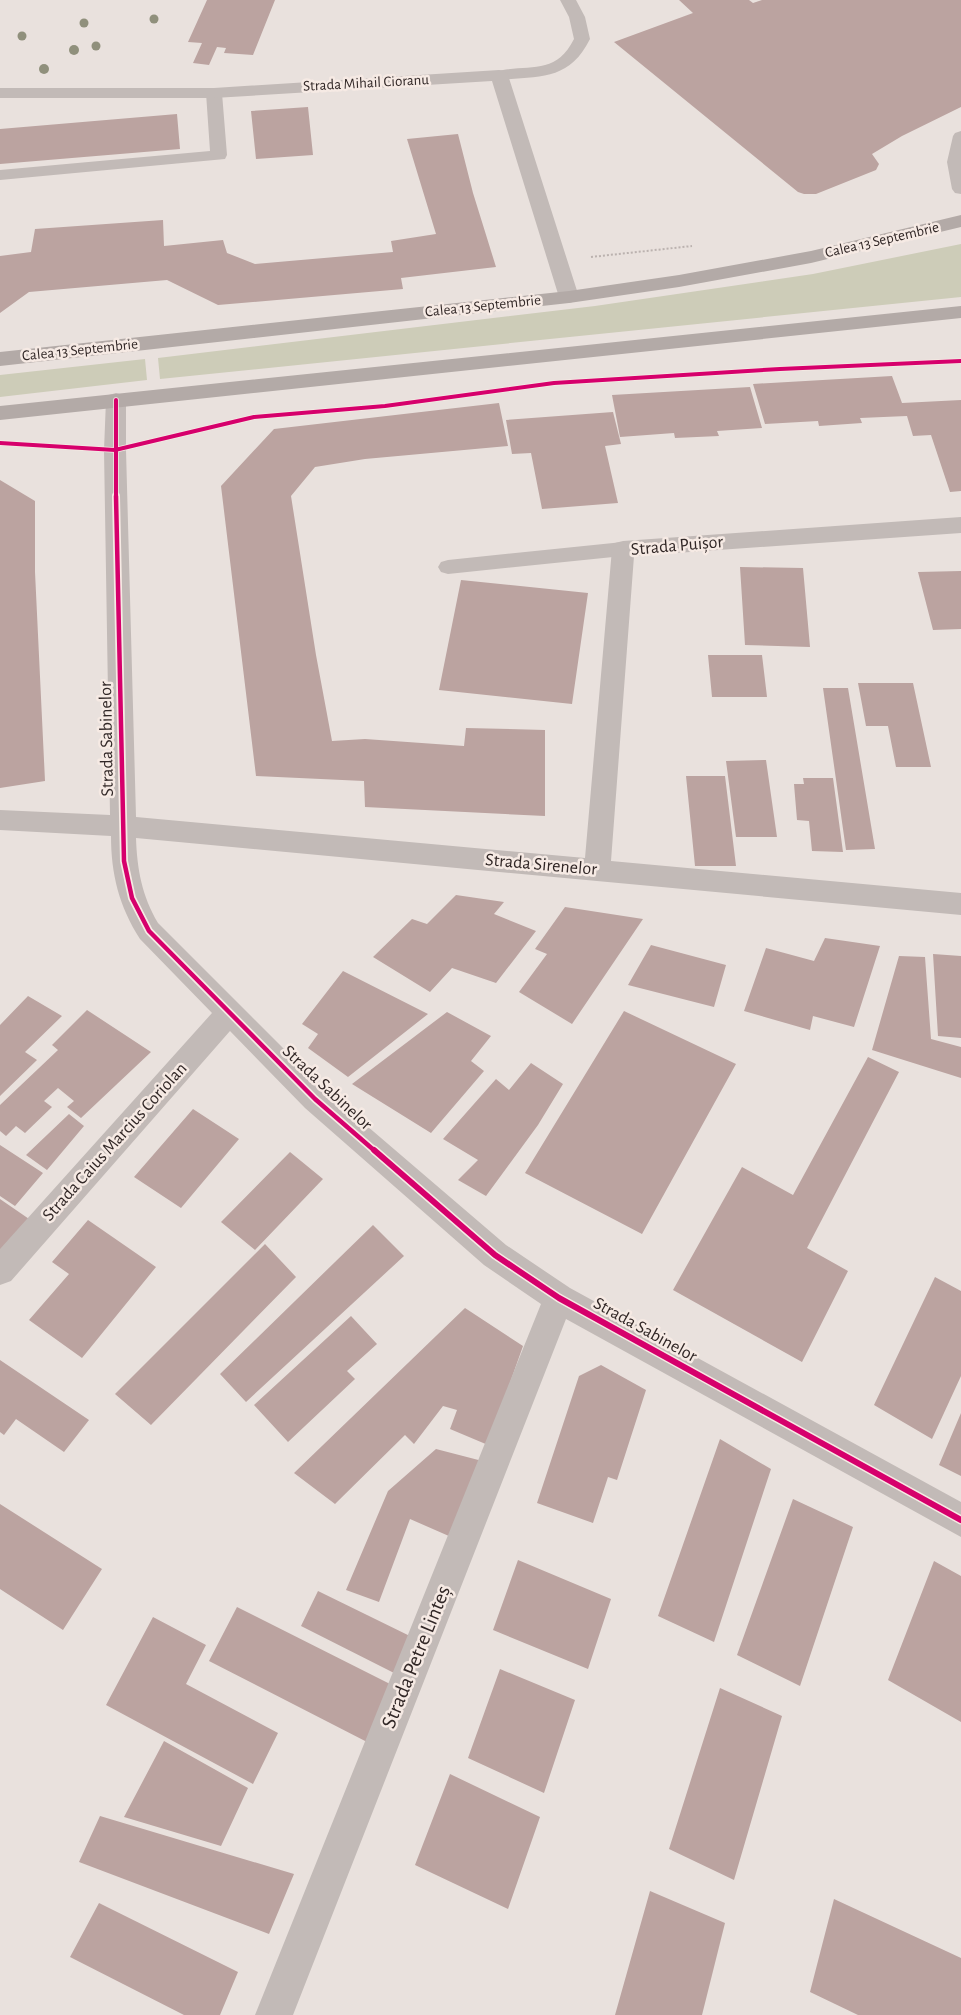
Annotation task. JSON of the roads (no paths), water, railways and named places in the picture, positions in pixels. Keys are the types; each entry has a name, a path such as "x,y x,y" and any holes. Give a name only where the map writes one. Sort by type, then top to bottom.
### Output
{"main road":[{"name":"Calea 13 Septembrie","path":"0,359 568,297 679,281 811,257 961,221"},
{"path":"0,413 961,312"},
{"path":"768,331 961,330"}],"street":[{"name":"Strada Mihail Cioranu","path":"0,94 214,92 499,75"},
{"path":"499,75 568,297"},
{"name":"Strada Sabinelor","path":"116,400 124,861 128,888 136,910 149,931 315,1099 495,1254 559,1298 961,1520"},
{"name":"Strada Puișor","path":"597,870 623,549 961,525"},
{"name":"Strada Sirenelor","path":"0,820 122,826 961,904"},
{"name":"Strada Caius Marcius Coriolan","path":"0,1271 230,1013"},
{"name":"Strada Petre Linteș","path":"274,2015 559,1298"}],"lane":[{"path":"499,75 541,71 566,63 575,53 582,40 577,17 568,0"},
{"path":"0,175 219,155 214,92"},
{"path":"961,136 955,155 956,171 961,189"},
{"path":"448,567 623,549"}]}
